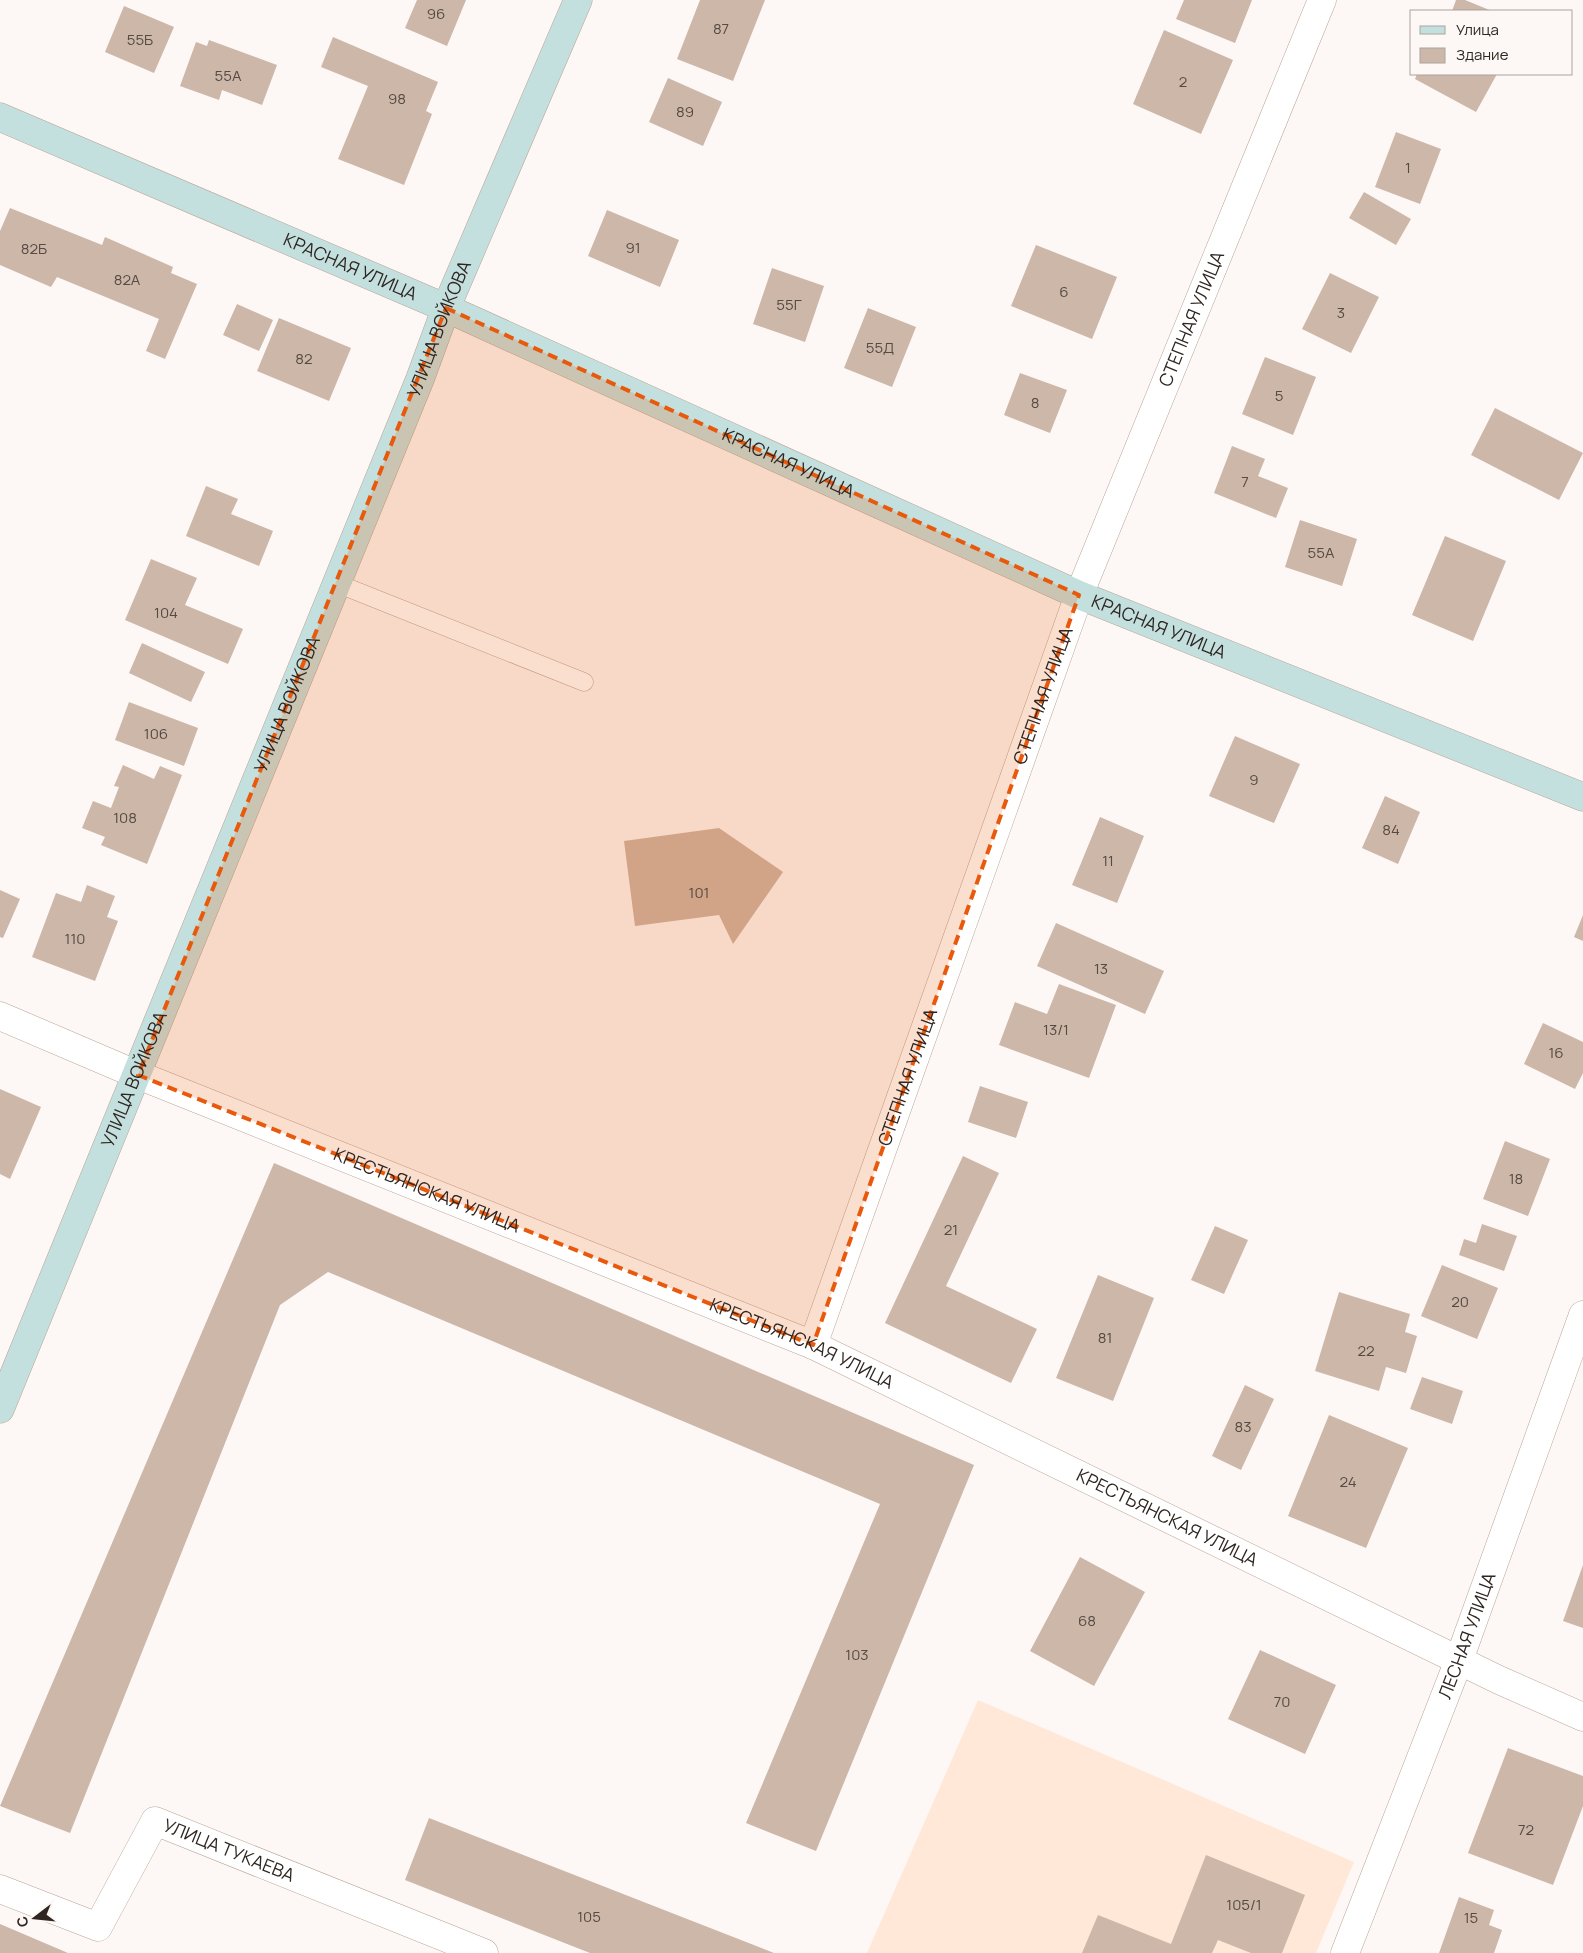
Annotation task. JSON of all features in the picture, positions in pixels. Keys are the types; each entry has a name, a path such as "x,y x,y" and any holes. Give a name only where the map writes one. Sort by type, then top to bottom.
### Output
{"street":[{"name":"УЛИЦА ВОЙКОВА","path":"0,1409 138,1075 336,582 420,379 446,308 578,0"},
{"name":"СТЕПНАЯ УЛИЦА","path":"813,1345 1079,595 1322,0"},
{"name":"КРАСНАЯ УЛИЦА","path":"0,117 446,308 1079,595 1583,797"},
{"name":"КРЕСТЬЯНСКАЯ УЛИЦА","path":"0,1016 138,1075 813,1345 1459,1660 1583,1717"},
{"name":"ЛЕСНАЯ УЛИЦА","path":"1345,1953 1459,1660 1583,1315"},
{"name":"УЛИЦА ТУКАЕВА","path":"0,1889 98,1927 155,1821 484,1953"}],"lane":[{"path":"336,582 584,682"}],"highlighted area":[{"path":"446,308 1079,595 813,1345 138,1075"}],"shaded area":[{"path":"978,1700 1354,1862 1316,1953 867,1953"}],"building":[{"path":"417,0 466,0 447,46 405,28"},
{"path":"700,0 765,0 733,81 677,59"},
{"path":"1184,0 1252,0 1235,43 1176,19"},
{"path":"1456,0 1465,0 1490,10 1452,10"},
{"path":"124,6 174,27 154,73 105,52"},
{"path":"1164,30 1233,60 1201,134 1133,104"},
{"path":"333,37 438,82 426,111 432,114 404,185 338,159 368,86 321,67"},
{"path":"209,40 277,65 262,105 222,90 219,100 180,86 196,42 207,46"},
{"path":"1417,75 1496,75 1476,112 1415,79"},
{"path":"668,78 722,102 703,146 649,122"},
{"path":"1396,132 1441,149 1420,204 1375,187"},
{"path":"1364,192 1411,219 1396,245 1349,218"},
{"path":"10,208 102,245 105,237 173,267 171,273 197,284 165,359 146,351 159,319 57,277 51,287 0,265 0,231"},
{"path":"607,210 679,240 660,287 588,256"},
{"path":"1036,245 1117,277 1092,339 1011,306"},
{"path":"772,268 824,286 805,342 753,324"},
{"path":"1330,273 1379,297 1351,353 1302,329"},
{"path":"237,304 273,320 259,351 223,335"},
{"path":"868,308 916,327 892,387 844,368"},
{"path":"279,318 351,348 329,401 257,371"},
{"path":"1265,357 1316,377 1293,435 1242,414"},
{"path":"1020,373 1067,390 1050,433 1004,415"},
{"path":"1495,408 1583,453 1559,500 1471,455"},
{"path":"1232,446 1265,459 1258,476 1288,488 1276,518 1214,493"},
{"path":"206,486 238,499 231,514 273,531 259,566 186,536"},
{"path":"1300,520 1357,539 1342,586 1285,567"},
{"path":"1445,536 1506,561 1473,641 1412,615"},
{"path":"151,559 197,578 185,605 243,629 228,664 125,620"},
{"path":"142,643 205,672 191,702 129,673"},
{"path":"129,702 198,728 184,766 115,740"},
{"path":"1235,736 1300,764 1274,823 1209,796"},
{"path":"123,765 154,779 160,766 182,775 147,864 101,845 105,837 82,828 93,801 111,808 119,787 114,786"},
{"path":"1385,796 1420,812 1398,864 1362,848"},
{"path":"1100,817 1144,836 1117,903 1072,885"},
{"path":"719,828 783,872 733,944 719,915 635,926 624,841"},
{"path":"87,885 115,896 107,917 118,921 95,981 32,957 56,893 81,902"},
{"path":"0,890 20,899 3,938 0,937"},
{"path":"1583,915 1583,941 1574,937"},
{"path":"1056,923 1164,971 1145,1014 1037,966"},
{"path":"1059,984 1116,1005 1089,1078 999,1045 1015,1002 1047,1014"},
{"path":"1543,1023 1583,1042 1583,1073 1575,1089 1524,1064"},
{"path":"980,1086 1028,1102 1016,1138 968,1122"},
{"path":"0,1089 41,1107 10,1179 0,1174"},
{"path":"1505,1141 1550,1159 1528,1216 1483,1199"},
{"path":"963,1156 999,1173 946,1286 1037,1329 1011,1383 885,1323"},
{"path":"274,1163 974,1465 816,1851 746,1823 880,1504 328,1272 280,1305 70,1833 0,1806"},
{"path":"1482,1224 1517,1236 1504,1271 1459,1255 1464,1239 1476,1243"},
{"path":"1215,1226 1248,1240 1224,1294 1191,1280"},
{"path":"1442,1265 1498,1288 1477,1339 1421,1316"},
{"path":"1098,1275 1154,1298 1113,1401 1056,1378"},
{"path":"1339,1292 1410,1314 1405,1332 1417,1336 1406,1373 1386,1367 1379,1391 1315,1371"},
{"path":"1422,1377 1463,1391 1452,1424 1410,1409"},
{"path":"1245,1385 1274,1399 1241,1470 1212,1456"},
{"path":"1329,1415 1408,1448 1366,1548 1288,1516"},
{"path":"1080,1557 1145,1592 1094,1686 1030,1651"},
{"path":"1583,1565 1583,1628 1563,1621"},
{"path":"1260,1650 1336,1685 1305,1754 1228,1719"},
{"path":"1508,1748 1583,1776 1583,1806 1553,1885 1468,1853"},
{"path":"429,1818 774,1953 590,1953 405,1880"},
{"path":"1206,1855 1305,1895 1282,1953 1251,1953 1218,1940 1212,1953 1082,1953 1098,1915 1171,1944"},
{"path":"1459,1897 1494,1910 1489,1925 1502,1930 1494,1953 1439,1953"},
{"path":"0,1924 68,1953 0,1953"}]}
